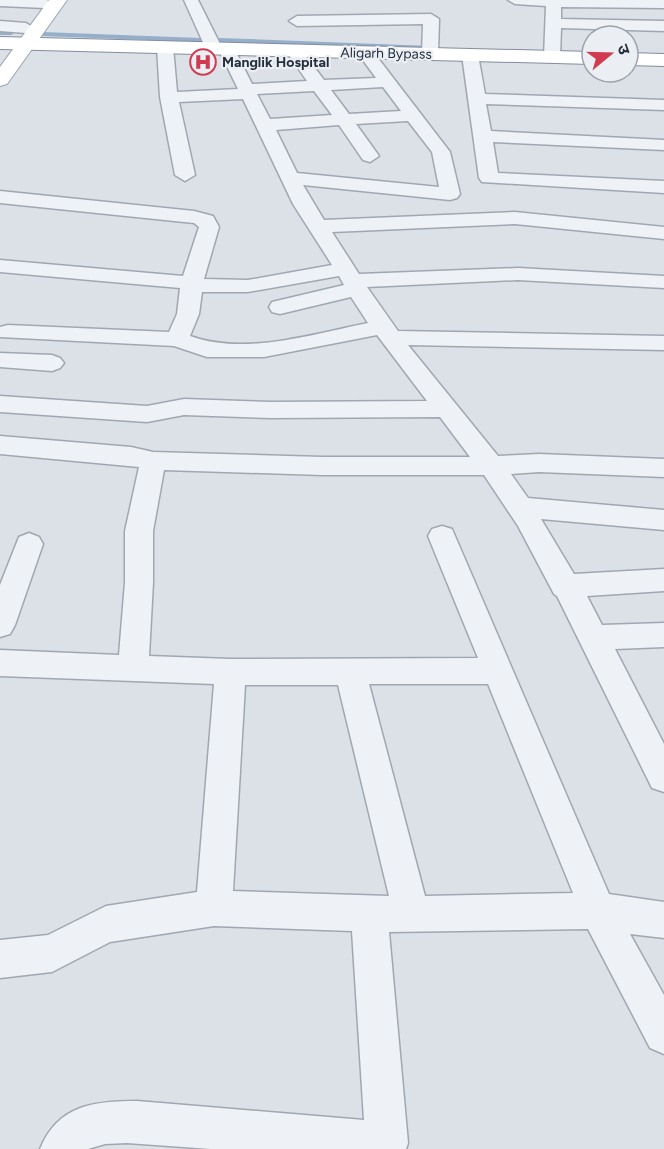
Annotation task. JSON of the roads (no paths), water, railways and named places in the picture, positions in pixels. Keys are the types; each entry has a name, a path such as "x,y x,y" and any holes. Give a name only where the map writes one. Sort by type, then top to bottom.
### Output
{"main road":[{"path":"0,66 16,39 50,1"},
{"name":"Aligarh Bypass","path":"16,39 221,49 296,47 365,52 430,51 470,55 553,54 580,57"},
{"path":"0,80 16,39"},
{"path":"640,59 664,60"}],"street":[{"path":"191,0 248,91 303,204 319,226 350,280 387,333 449,409 519,507 564,586 664,777"},
{"path":"430,0 430,51"},
{"path":"515,0 664,4"},
{"path":"0,2 50,1"},
{"path":"553,54 554,2"},
{"path":"370,156 319,86 296,47 297,15 431,19"},
{"path":"553,23 664,26"},
{"path":"0,26 16,39"},
{"path":"165,47 169,97 185,175"},
{"path":"290,178 450,194 441,152 365,52"},
{"path":"470,55 489,178 664,187"},
{"path":"169,97 388,82"},
{"path":"477,99 664,105"},
{"path":"265,125 413,115"},
{"path":"482,136 664,145"},
{"path":"527,219 528,180"},
{"path":"0,197 206,220 209,227 192,284 188,314 177,339"},
{"path":"319,226 527,219 664,232"},
{"path":"0,266 192,284 248,286 518,274 664,282"},
{"path":"280,307 350,280"},
{"path":"8,332 177,339 207,350 264,350 387,333 439,337 664,343"},
{"path":"0,360 52,363"},
{"path":"0,404 147,414 161,409 187,406 246,410 449,409"},
{"path":"133,666 139,582 138,531 142,459 147,414"},
{"path":"0,445 142,459 322,466 491,466 539,463 664,468"},
{"path":"519,507 664,520"},
{"path":"442,536 598,911 664,1034"},
{"path":"0,625 29,544"},
{"path":"564,586 664,580"},
{"path":"591,638 664,635"},
{"path":"0,663 133,666 231,672 498,671"},
{"path":"350,671 412,915"},
{"path":"214,908 231,672"},
{"path":"0,959 52,953 106,924 214,908 412,915 598,911 664,920"},
{"path":"61,1149 66,1138 97,1122 137,1122 387,1146 369,912"}],"waterway":[{"path":"0,33 11,33"},
{"path":"42,34 200,40"},
{"path":"220,40 430,48"}],"place":[{"name":"Manglik Hospital","path":"203,62"}]}
